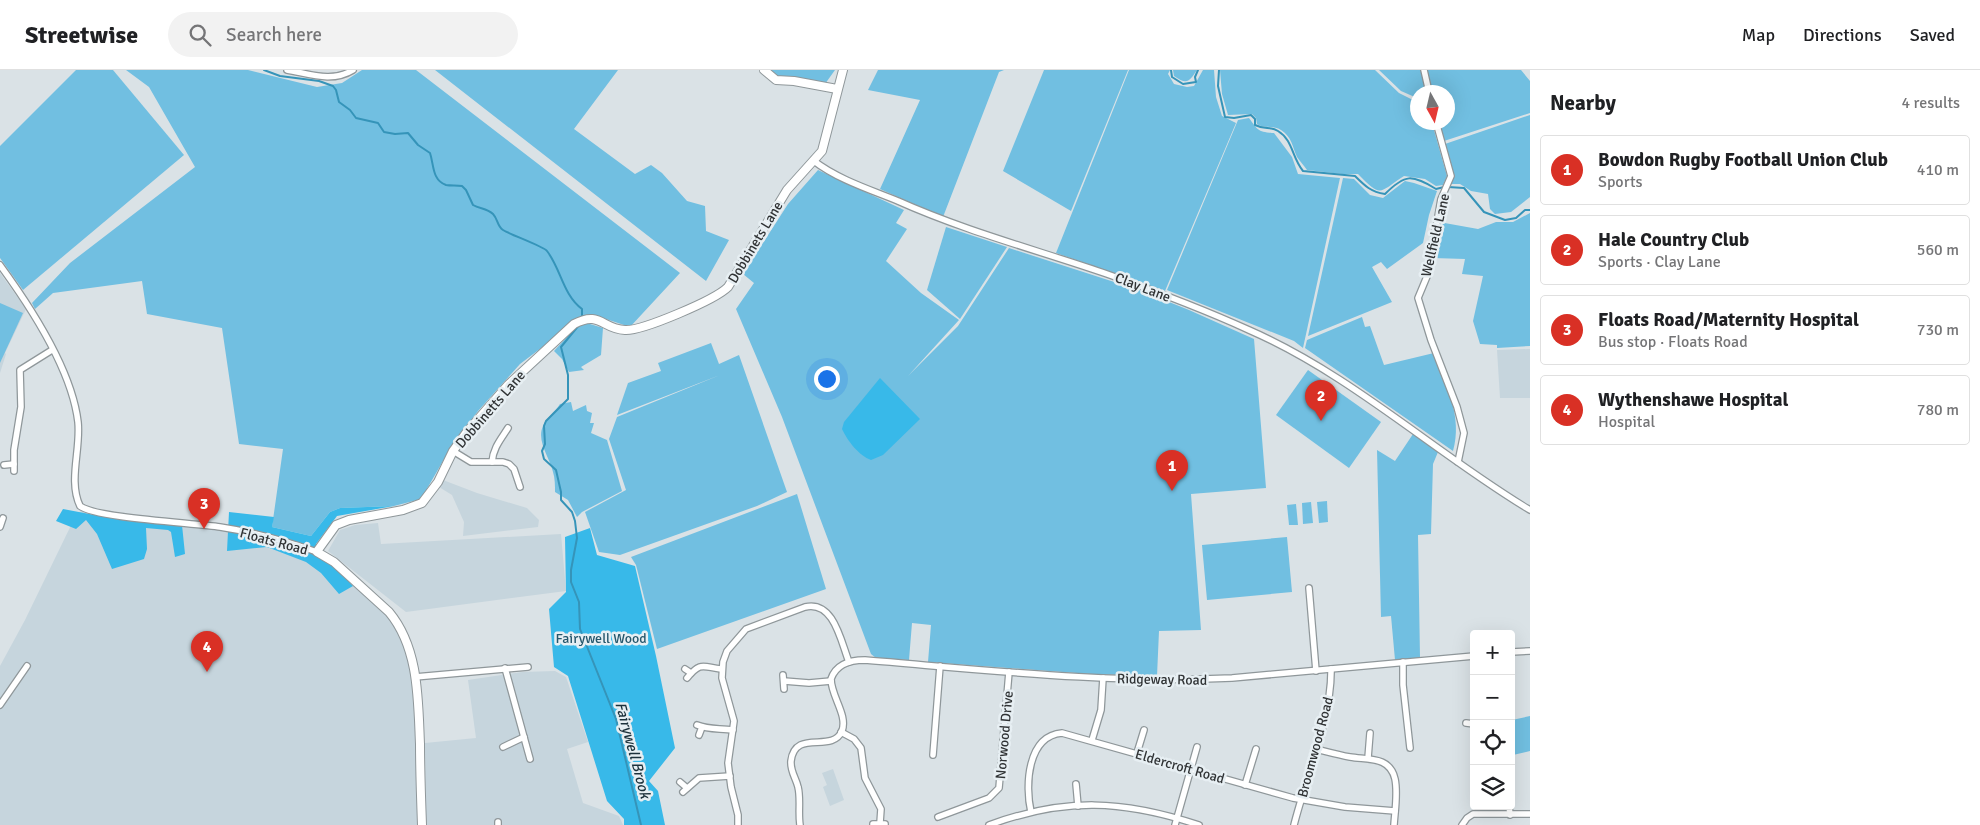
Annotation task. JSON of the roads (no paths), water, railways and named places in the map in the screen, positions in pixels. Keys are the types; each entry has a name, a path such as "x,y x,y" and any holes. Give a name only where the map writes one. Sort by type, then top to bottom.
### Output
{"street":[{"path":"287,70 330,78 339,77 353,70"},
{"path":"764,70 776,80 794,81 837,89"},
{"path":"814,161 822,151 826,140 842,70"},
{"path":"1424,70 1427,85"},
{"name":"Wellfield Lane","path":"1438,130 1451,176 1441,199 1428,274 1418,298 1431,340 1457,407 1464,433 1458,462"},
{"name":"Dobbinets Lane","path":"574,324 584,319 593,318 616,328 634,330 700,304 723,292 728,287 787,190 795,179 814,161"},
{"name":"Clay Lane","path":"814,161 830,171 930,215 1115,277 1248,329 1290,348 1406,424 1489,486 1530,510"},
{"path":"0,265 26,303 52,350 20,370 21,407 14,450 14,471"},
{"name":"Dobbinetts Lane","path":"317,552 336,525 349,520 413,508 422,502 438,482 466,433 508,385 574,324"},
{"name":"Floats Road","path":"52,350 66,379 76,408 78,425 75,490 78,501 83,508 119,516 191,523 252,533 317,552 334,562 396,620 406,640 418,686 422,825"},
{"path":"492,462 495,447 508,428"},
{"path":"454,451 471,462 503,462 514,469 520,487"},
{"path":"4,465 14,464"},
{"path":"0,528 3,518"},
{"path":"1309,588 1316,671"},
{"path":"738,825 738,813 731,790 728,759 733,718 723,682 722,669 728,652 746,629 813,606 822,608 831,616 849,662 836,670 831,681 843,722 841,732 837,738 830,741 804,743 797,748 792,756 791,767 799,791 800,825"},
{"path":"1515,652 1530,651"},
{"name":"Ridgeway Road","path":"849,662 865,660 1103,678 1224,679 1470,656"},
{"path":"1404,662 1403,685 1410,748"},
{"path":"0,705 27,666"},
{"path":"685,669 689,676 701,666 722,669"},
{"path":"933,755 940,666"},
{"path":"415,677 528,667"},
{"path":"505,668 530,759"},
{"name":"Broomwood Road","path":"1294,825 1316,749 1330,689 1331,669"},
{"name":"Norwood Drive","path":"938,817 989,798 999,788 1009,672"},
{"path":"784,688 784,678 809,683 831,681"},
{"path":"1092,740 1101,710 1103,678"},
{"path":"1466,723 1470,724"},
{"path":"699,735 700,726 710,729 733,730"},
{"path":"1137,753 1145,729"},
{"path":"841,732 854,739 861,748 865,778 881,809 883,823 873,824"},
{"name":"Eldercroft Road","path":"1031,812 1027,790 1028,781 1041,742 1050,735 1062,732 1301,800 1345,807 1395,811"},
{"path":"1368,758 1370,732"},
{"path":"503,746 524,737"},
{"path":"1176,825 1198,746"},
{"path":"1245,784 1256,749"},
{"path":"1316,749 1383,762 1393,774 1396,785 1394,825"},
{"path":"680,782 685,790 699,778 730,776"},
{"path":"1076,783 1078,806"},
{"path":"989,825 1031,812 1078,806 1126,806 1199,825"},
{"path":"1509,810 1510,815"},
{"path":"1462,825 1466,818 1473,814 1530,814"}],"waterway":[{"name":"Fairywell Brook","path":"264,70 280,76 319,81 333,86 339,102 350,110 356,118 378,123 384,132 395,134 408,133 418,145 430,153 434,172 441,183 462,186 473,205 491,212 503,230 547,251 570,297 582,309 582,319"},
{"path":"1171,70 1172,77 1183,84 1196,82 1195,77 1198,70"},
{"path":"1219,70 1218,86 1225,117 1234,118 1251,115 1255,119 1255,125 1278,131 1287,139 1303,171 1355,176 1368,188 1385,194 1392,187 1409,178 1421,181 1436,189 1444,187"},
{"path":"1448,187 1464,188 1484,212 1505,220 1516,218 1525,210 1530,210"},
{"name":"Fairywell Brook","path":"579,325 561,347 568,375 568,399 546,421 544,426 545,444 542,451 544,459 556,470 561,500 572,512 575,521 577,538 571,570 571,582 579,602 580,629 616,719 641,825"}],"place":[{"name":"Hale Country Club","path":"1321,421"},
{"name":"Bowdon Rugby Football Union Club","path":"1172,491"},
{"name":"Floats Road/Maternity Hospital","path":"204,529"},
{"name":"Wythenshawe Hospital","path":"207,672"}],"park label":[{"name":"Fairywell Wood","path":"601,638"}]}
